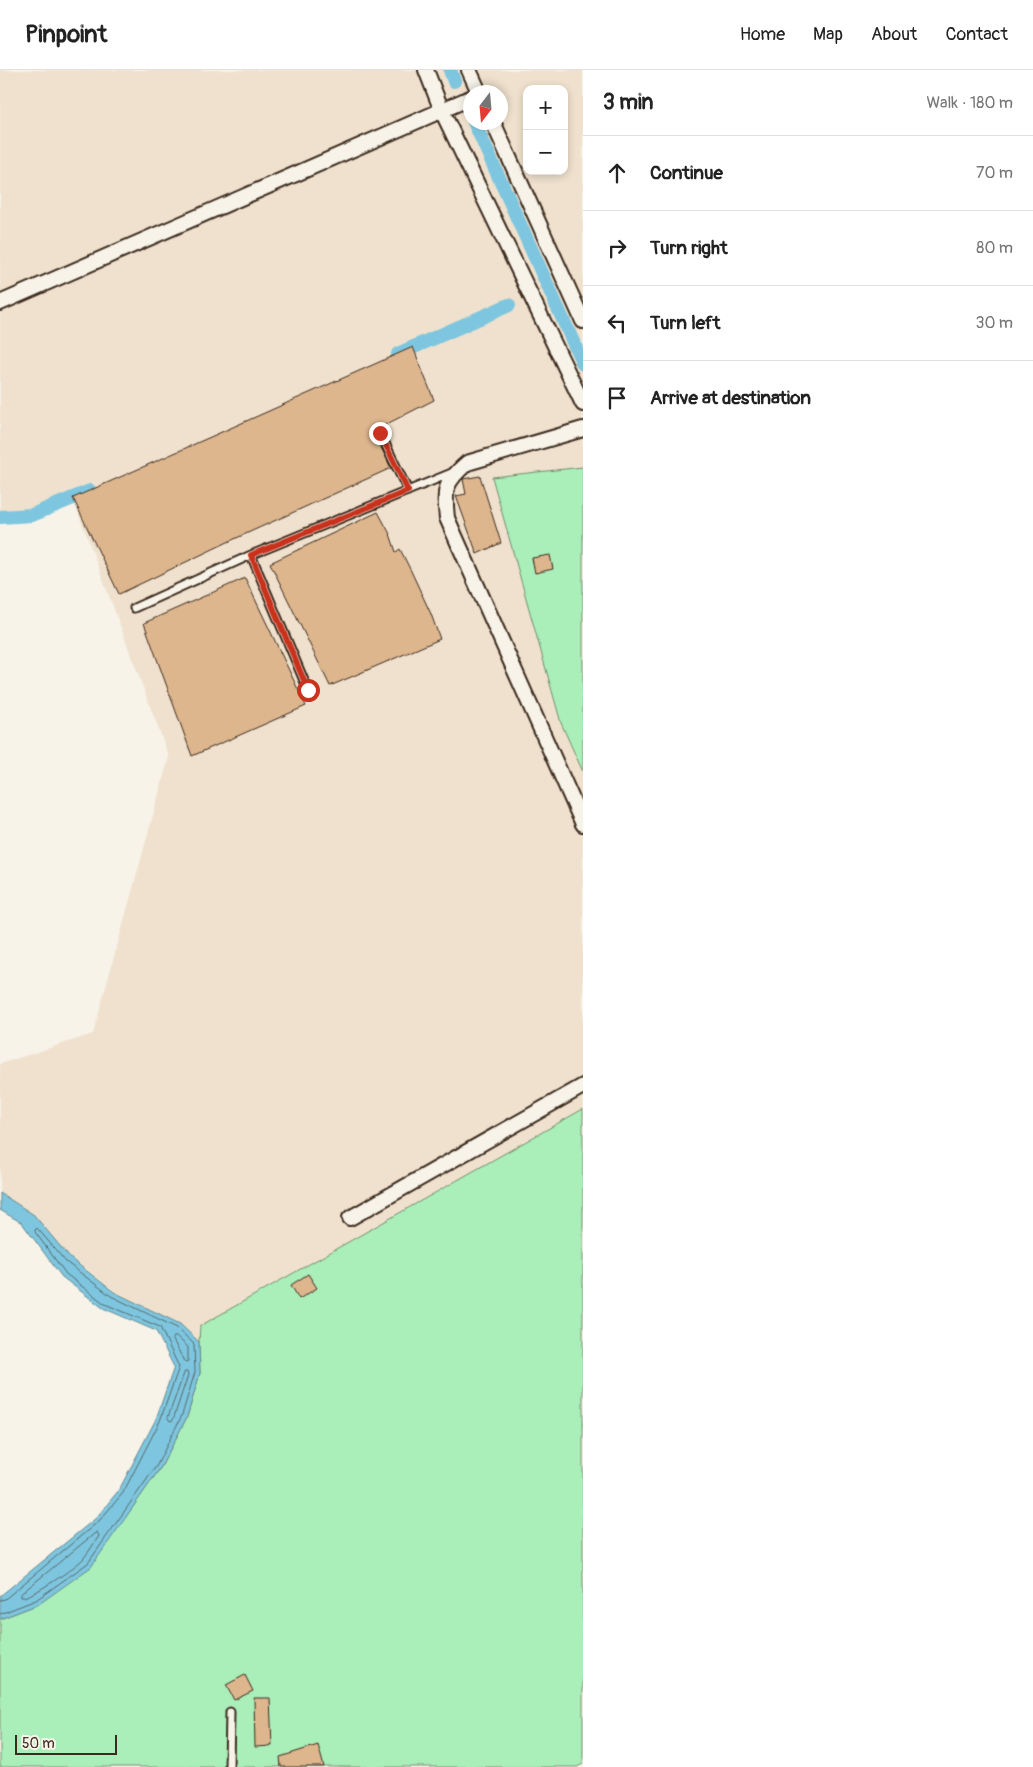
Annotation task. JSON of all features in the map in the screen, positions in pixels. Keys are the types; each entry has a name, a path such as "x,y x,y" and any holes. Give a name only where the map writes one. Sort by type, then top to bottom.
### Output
{"street":[{"path":"426,70 442,111 583,404"},
{"path":"469,70 476,85"},
{"path":"0,303 463,101"},
{"path":"497,130 583,321"},
{"path":"583,429 467,463 454,475 444,494 447,518 583,824"},
{"path":"350,1218 583,1086"}],"lane":[{"path":"380,433 408,491"},
{"path":"134,608 251,555 459,470"},
{"path":"251,555 308,690"},
{"path":"229,1767 230,1712"}],"shaded area":[{"path":"0,70 583,70 583,467 492,477 561,723 583,772 583,1109 200,1326 199,1342 180,1324 117,1293 66,1254 34,1215 0,1193 0,1064 93,1034 169,757 73,499 32,515 0,517"}],"green space":[{"path":"583,467 583,772 561,723 492,477"},
{"path":"583,1109 583,1764 577,1767 0,1767 0,1619 39,1604 130,1511 161,1467 187,1417 200,1373 200,1326"}],"water":[{"path":"0,1193 34,1215 70,1258 114,1292 180,1324 199,1342 200,1373 187,1417 161,1467 91,1567 39,1604 0,1619 0,1596 96,1518 119,1490 156,1419 174,1367 156,1331 103,1308 62,1277 22,1223 0,1210"}],"building":[{"path":"413,347 434,400 375,430 375,435 391,468 119,594 73,498"},
{"path":"480,476 501,543 477,554 456,496 466,494 463,479"},
{"path":"378,512 390,534 396,552 400,549 411,571 431,614 440,639 330,686 270,563"},
{"path":"550,555 553,569 535,573 532,558"},
{"path":"245,578 306,706 192,756 144,623"},
{"path":"308,1274 317,1288 299,1299 291,1285"},
{"path":"245,1675 253,1691 234,1700 226,1685"},
{"path":"254,1698 270,1698 272,1746 255,1747"},
{"path":"318,1745 324,1767 281,1767 280,1757"}],"waterway":[{"path":"450,70 454,81"},
{"path":"478,130 583,364"},
{"path":"398,354 509,305"},
{"path":"0,517 32,515 90,491"}],"route":[{"path":"308,690 251,555 408,491 380,433"}]}
